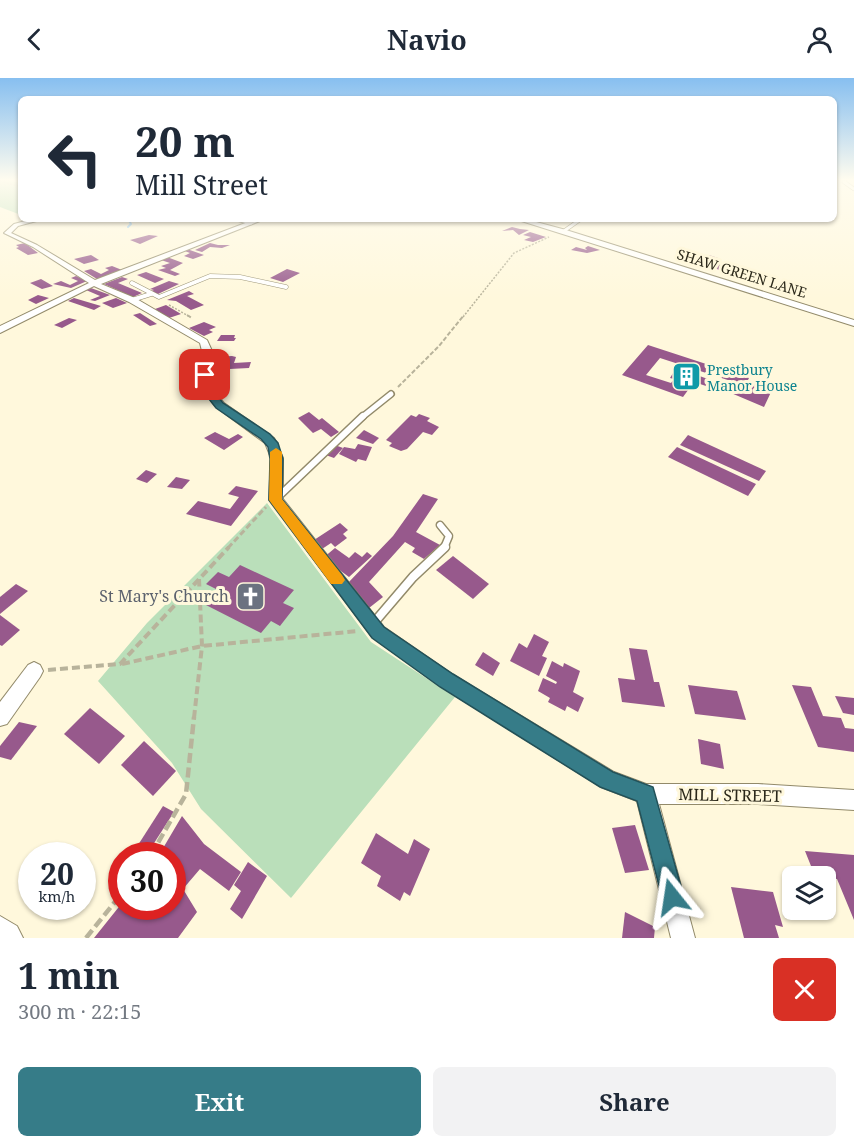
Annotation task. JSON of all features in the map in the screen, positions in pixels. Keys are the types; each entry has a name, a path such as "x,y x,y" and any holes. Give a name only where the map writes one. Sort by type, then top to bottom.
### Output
{"main road":[{"path":"0,934 5,938"}],"street":[{"path":"28,222 16,225 7,233 35,246 95,283 132,300 204,342 207,351 205,375 211,394 220,405 265,436 274,446 277,459 275,500"},
{"name":"SHAW GREEN LANE","path":"530,222 854,323"},
{"path":"0,330 95,283 251,223"},
{"name":"MILL STREET","path":"275,500 375,628 446,680 608,780 645,794 758,794 854,800"},
{"path":"0,717 34,671"},
{"path":"645,794 683,938"}],"lane":[{"path":"564,231 577,222"},
{"path":"132,284 159,297 210,276 240,276 286,286"},
{"path":"132,300 151,294"},
{"path":"275,500 348,428 391,394"},
{"path":"375,628 413,577 447,545 447,532 440,525"}],"path":[{"path":"391,394 439,346 514,253 564,231"},
{"path":"169,305 192,318"},
{"path":"120,664 275,500"},
{"path":"158,842 186,794 202,646 199,579"},
{"path":"34,671 120,664 202,646 375,628"},
{"path":"86,938 108,910"}],"green space":[{"path":"267,503 371,642 455,697 291,898 201,809 172,763 98,681 147,623"}],"building":[{"path":"512,227 529,230 519,235 513,230 502,231"},
{"path":"530,232 546,237 533,242 524,240 531,237 523,235"},
{"path":"149,235 158,236 140,244 130,240"},
{"path":"25,243 38,253 28,255 16,248 19,247 16,245"},
{"path":"210,243 230,245 222,248 210,247 202,252 195,250"},
{"path":"588,246 600,250 587,253 571,250 576,247 587,250 585,248"},
{"path":"187,249 204,255 193,259 184,256 190,253 182,250"},
{"path":"91,255 99,260 84,264 74,259"},
{"path":"709,255 718,258 708,266 697,263"},
{"path":"167,257 183,263 170,270 180,274 175,276 158,270 166,268 161,266 170,263 161,260"},
{"path":"717,263 737,268 745,273 734,275 711,267"},
{"path":"112,266 122,270 97,279 84,271 91,269 101,274 109,270 105,268"},
{"path":"287,269 300,273 283,282 270,278"},
{"path":"146,272 164,279 155,283 137,275"},
{"path":"76,276 87,281 71,288 53,284 61,281 70,285 78,281 71,278"},
{"path":"122,277 128,279 118,283 142,293 133,297 104,284"},
{"path":"41,279 53,286 42,289 30,283"},
{"path":"169,281 179,284 158,294 150,289"},
{"path":"91,288 110,295 95,301 90,300 100,296 86,290"},
{"path":"189,291 194,294 187,296 204,305 191,310 176,301 167,300"},
{"path":"38,295 49,298 36,304 28,300"},
{"path":"74,298 101,306 94,310 68,301"},
{"path":"116,298 127,303 113,308 102,303"},
{"path":"166,305 181,314 169,318 155,309"},
{"path":"140,313 157,324 150,326 133,315"},
{"path":"69,318 77,320 62,328 54,325"},
{"path":"204,322 216,327 209,330 213,332 204,336 189,328"},
{"path":"221,335 235,335 234,338 236,338 234,341 217,341"},
{"name":"Prestbury Manor House","path":"648,345 749,378 747,382 772,390 764,407 731,393 737,383 660,358 646,375 671,383 674,379 670,378 673,373 678,372 690,376 691,373 722,384 718,390 694,382 683,397 622,375"},
{"path":"215,357 236,357 234,363 251,362 249,368 210,370"},
{"path":"309,412 319,420 322,418 339,432 331,437 321,429 313,433 298,418"},
{"path":"419,414 430,418 427,421 439,427 432,435 423,432 407,449 401,451 389,446 392,443 386,440 411,415 416,417"},
{"path":"364,430 379,438 373,444 356,438"},
{"path":"215,432 229,439 238,434 243,437 224,450 204,438"},
{"path":"688,435 766,471 759,481 680,445"},
{"path":"332,444 343,448 334,458 323,454"},
{"path":"358,444 372,447 366,461 358,459 356,462 339,454 344,447 355,449"},
{"path":"677,447 756,484 748,496 668,457"},
{"path":"146,470 157,474 147,483 136,479"},
{"path":"176,477 190,480 182,489 167,487"},
{"path":"236,486 258,491 231,526 186,514 198,501 230,509 239,497 228,494"},
{"path":"423,494 438,499 416,532 440,545 424,559 412,552 415,548 405,542 369,582 383,597 369,608 347,584 393,536"},
{"path":"340,523 348,530 343,534 347,538 335,547 331,543 322,549 314,540"},
{"path":"335,548 349,558 355,552 362,557 367,552 372,556 349,577 323,558"},
{"path":"453,556 489,584 473,599 436,570"},
{"name":"St Mary's Church","path":"240,565 294,590 283,603 294,608 280,626 271,621 261,633 204,604 218,590 206,584 218,572 229,577"},
{"path":"16,584 28,591 0,614 0,597"},
{"path":"0,615 20,630 2,646 0,645"},
{"path":"534,634 549,642 542,656 547,658 539,676 510,661 519,643 527,648"},
{"path":"629,648 647,650 654,682 659,682 665,707 622,702 618,678 635,680"},
{"path":"483,652 500,663 493,676 475,665"},
{"path":"552,661 563,667 564,663 580,671 573,692 584,698 578,712 567,706 565,711 548,702 550,698 538,691 543,678 556,684 557,682 546,676"},
{"path":"688,685 737,691 746,720 695,714"},
{"path":"792,685 811,687 823,716 841,718 845,728 854,729 854,752 818,747"},
{"path":"835,696 854,698 854,715 843,713"},
{"path":"90,708 125,736 99,764 64,734"},
{"path":"19,722 37,726 11,760 0,757 0,746"},
{"path":"698,739 720,744 724,769 701,764"},
{"path":"144,741 176,771 153,796 121,765"},
{"path":"163,806 174,812 155,842 140,842"},
{"path":"182,816 204,844 241,872 229,891 200,869 186,885 186,842 167,842"},
{"path":"635,825 649,870 625,873 612,828"},
{"path":"376,833 408,854 414,839 430,849 410,896 404,892 400,901 377,886 381,876 361,863"},
{"path":"805,851 854,855 854,920 836,879 836,866 811,866"},
{"path":"248,862 267,876 242,919 230,909 241,891 234,885"},
{"path":"731,887 773,892 783,927 775,925 779,938 744,938"},
{"path":"186,894 197,912 178,938 94,938 108,920 186,920"},
{"path":"625,912 655,927 654,938 622,938"}],"waterway":[{"path":"128,227 131,224 130,222"}],"slow traffic":[{"path":"276,452 275,500 337,580"}],"place":[{"name":"Prestbury Manor House","path":"686,377"},
{"name":"St Mary's Church","path":"250,596"}],"route":[{"path":"205,375 214,400 243,423 260,432 274,446 277,459 276,500 378,632 446,680 608,780 645,794 672,897"}]}
